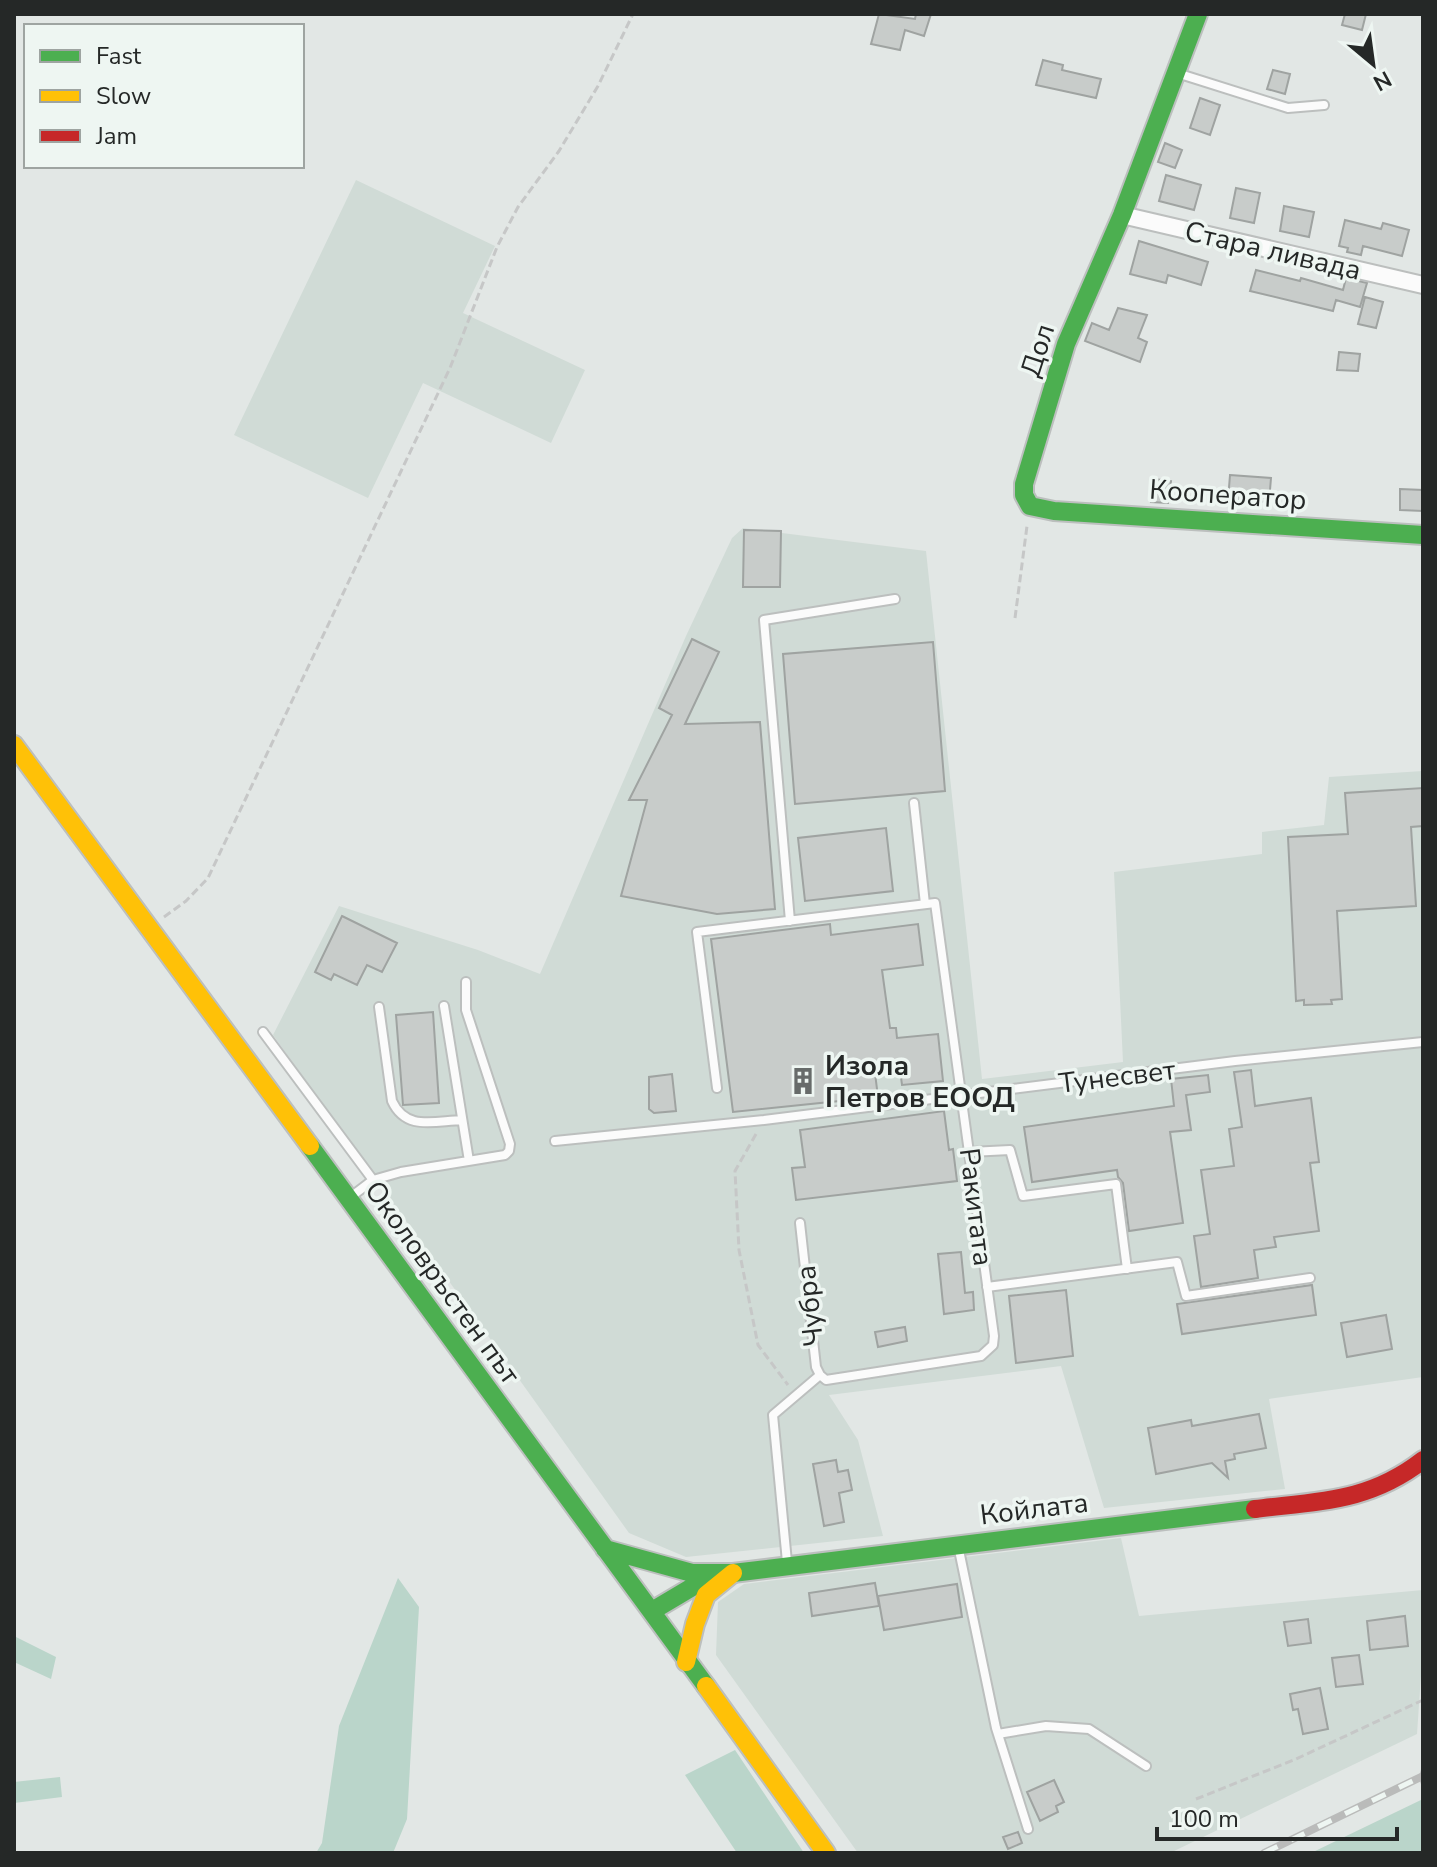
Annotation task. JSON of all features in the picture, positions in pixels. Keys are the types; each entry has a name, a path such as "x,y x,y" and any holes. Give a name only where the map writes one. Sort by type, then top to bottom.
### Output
{"street":[{"name":"Дол","path":"1030,506 1024,495 1024,484 1066,344 1122,215 1198,14"},
{"name":"Стара ливада","path":"1122,215 1423,285"},
{"name":"Кооператор","path":"1030,506 1054,511 1423,535"},
{"name":"Околовръстен път","path":"14,745 652,1611 826,1853"},
{"name":"Койлата","path":"652,1611 694,1586 733,1573 1353,1497 1405,1475 1423,1460"},
{"path":"605,1549 692,1573 733,1573"},
{"path":"686,1662 706,1595 733,1573"}],"lane":[{"path":"1175,72 1288,108 1324,105"},
{"path":"790,921 764,620 895,599"},
{"path":"717,1088 697,932 925,904 914,803"},
{"name":"Ракитата","path":"832,1380 981,1356 988,1352 994,1336 935,903 925,904"},
{"path":"349,1199 373,1180 401,1172 505,1155 509,1151 510,1144 466,1010 466,982"},
{"path":"444,1006 469,1161"},
{"path":"379,1007 392,1101 397,1112 405,1120 418,1122 462,1120"},
{"path":"263,1032 373,1180"},
{"name":"Тунесвет","path":"555,1141 764,1120 1235,1061 1423,1042"},
{"path":"970,1152 1010,1150 1023,1196 1116,1184 1127,1269"},
{"name":"Чубра","path":"800,1223 816,1367 826,1380 832,1380"},
{"path":"987,1287 1177,1262 1186,1296 1310,1278"},
{"path":"787,1566 773,1415 820,1375"},
{"path":"958,1545 998,1734 1028,1829"},
{"path":"998,1734 1046,1726 1089,1729 1146,1766"}],"path":[{"path":"148,928 186,901 208,878 450,368 497,247 518,207 559,151 598,86 633,14"},
{"path":"1015,618 1030,506"},
{"path":"764,1120 735,1171 739,1250 758,1345 796,1395"},
{"path":"1196,1799 1296,1759 1423,1700"},
{"path":"1423,1768 1420,1778 1423,1785"}],"shaded area":[{"path":"356,180 495,246 463,313 585,370 551,443 423,383 368,498 234,435"},
{"path":"743,528 926,551 982,1079 1123,1062 1114,872 1262,854 1262,832 1324,825 1329,777 1423,771 1423,1377 1269,1399 1285,1489 1104,1508 1061,1366 829,1395 858,1440 883,1536 686,1557 629,1533 273,1035 339,906 478,950 540,974 686,636 732,538"},
{"path":"1121,1538 1139,1616 1423,1590 1417,1734 1170,1853 858,1853 716,1655 718,1602 744,1584"}],"green space":[{"path":"398,1578 419,1607 407,1819 393,1853 316,1853 322,1843 339,1726"},
{"path":"14,1636 56,1657 51,1679 14,1662"},
{"path":"735,1750 804,1853 737,1853 685,1775"},
{"path":"60,1777 62,1797 14,1803 14,1782"},
{"path":"1423,1799 1421,1853 1311,1853"}],"building":[{"path":"879,14 915,19 916,14 931,14 924,36 905,30 900,50 871,44"},
{"path":"1345,14 1366,14 1362,30 1342,25"},
{"path":"1043,60 1063,65 1062,70 1101,79 1096,98 1036,85"},
{"path":"1273,70 1290,74 1285,94 1267,89"},
{"path":"1200,98 1220,105 1210,135 1190,128"},
{"path":"1165,143 1182,150 1175,168 1158,162"},
{"path":"1166,175 1201,185 1194,210 1159,201"},
{"path":"1236,188 1260,193 1254,223 1230,218"},
{"path":"1284,206 1314,212 1309,237 1280,231"},
{"path":"1345,220 1381,229 1383,223 1409,230 1402,256 1363,246 1361,255 1347,252 1348,248 1339,246"},
{"path":"1139,241 1208,262 1201,285 1168,275 1166,283 1130,274"},
{"path":"1256,270 1343,290 1346,278 1367,283 1360,307 1336,300 1333,311 1250,291"},
{"path":"1365,297 1383,302 1376,328 1358,324"},
{"path":"1118,308 1147,315 1138,338 1147,342 1140,362 1085,341 1092,323 1109,330"},
{"path":"1339,352 1360,354 1358,371 1337,370"},
{"path":"1230,475 1271,478 1269,502 1228,500"},
{"path":"1154,479 1171,481 1168,503 1151,502"},
{"path":"1400,489 1423,490 1423,511 1400,510"},
{"path":"744,530 781,531 780,587 743,587"},
{"path":"692,639 719,652 685,724 760,722 775,909 717,914 621,896 647,800 629,800 672,715 659,708"},
{"path":"933,642 945,791 795,804 783,654"},
{"path":"1423,788 1423,826 1411,827 1416,906 1337,911 1342,999 1331,1000 1332,1004 1304,1005 1304,1000 1296,1001 1288,837 1348,834 1345,793"},
{"path":"886,828 893,891 805,901 798,838"},
{"path":"342,916 397,943 382,972 367,965 357,985 334,974 331,980 315,972"},
{"path":"830,924 831,935 918,924 923,965 882,970 890,1028 896,1028 897,1038 938,1034 943,1081 902,1085 899,1062 874,1065 878,1097 733,1112 711,939"},
{"path":"433,1012 439,1103 403,1105 396,1015"},
{"path":"1251,1070 1255,1106 1311,1098 1319,1162 1310,1163 1319,1231 1274,1237 1276,1247 1254,1250 1258,1278 1201,1287 1194,1236 1210,1234 1201,1170 1234,1166 1229,1129 1242,1127 1234,1072"},
{"path":"672,1074 676,1111 654,1113 649,1109 649,1077"},
{"path":"1208,1075 1210,1092 1186,1095 1191,1130 1170,1132 1183,1223 1129,1231 1123,1183 1117,1170 1032,1182 1024,1127 1174,1106 1171,1079"},
{"path":"944,1111 957,1181 796,1200 792,1168 805,1167 800,1130"},
{"path":"961,1252 965,1293 973,1292 974,1310 944,1314 938,1254"},
{"path":"1312,1285 1316,1315 1182,1334 1177,1304"},
{"path":"1066,1290 1073,1356 1016,1363 1009,1296"},
{"path":"1386,1315 1392,1349 1347,1357 1341,1323"},
{"path":"905,1327 907,1341 878,1347 875,1332"},
{"path":"1259,1414 1266,1448 1234,1454 1235,1459 1225,1461 1228,1478 1212,1463 1156,1474 1148,1428 1191,1420 1192,1426"},
{"path":"836,1460 838,1472 848,1470 852,1490 839,1493 844,1522 824,1526 813,1464"},
{"path":"875,1583 879,1606 812,1616 809,1593"},
{"path":"957,1584 962,1617 884,1630 878,1596"},
{"path":"1405,1616 1408,1646 1370,1650 1367,1621"},
{"path":"1308,1619 1311,1643 1288,1646 1284,1622"},
{"path":"1359,1655 1363,1684 1336,1687 1332,1658"},
{"path":"1320,1688 1328,1729 1303,1734 1298,1709 1293,1710 1290,1694"},
{"path":"1054,1780 1064,1802 1056,1806 1058,1812 1040,1821 1027,1792"},
{"path":"1018,1832 1022,1843 1008,1849 1003,1837"}],"railway":[{"path":"1264,1853 1423,1776"}],"traffic: fast":[{"path":"1198,14 1122,215 1066,344 1024,484 1024,495 1030,506 1054,511 1423,535"},
{"path":"310,1146 706,1686"},
{"path":"652,1611 694,1586 733,1573 1255,1509"},
{"path":"605,1549 692,1573 733,1573"}],"traffic: slow":[{"path":"14,745 310,1146"},
{"path":"686,1662 706,1595 733,1573"},
{"path":"706,1686 826,1853"}],"traffic: jam":[{"path":"1255,1509 1322,1501 1363,1492 1403,1474 1423,1460"}],"place":[{"name":"Изола Петров ЕООД","path":"803,1081"}]}
